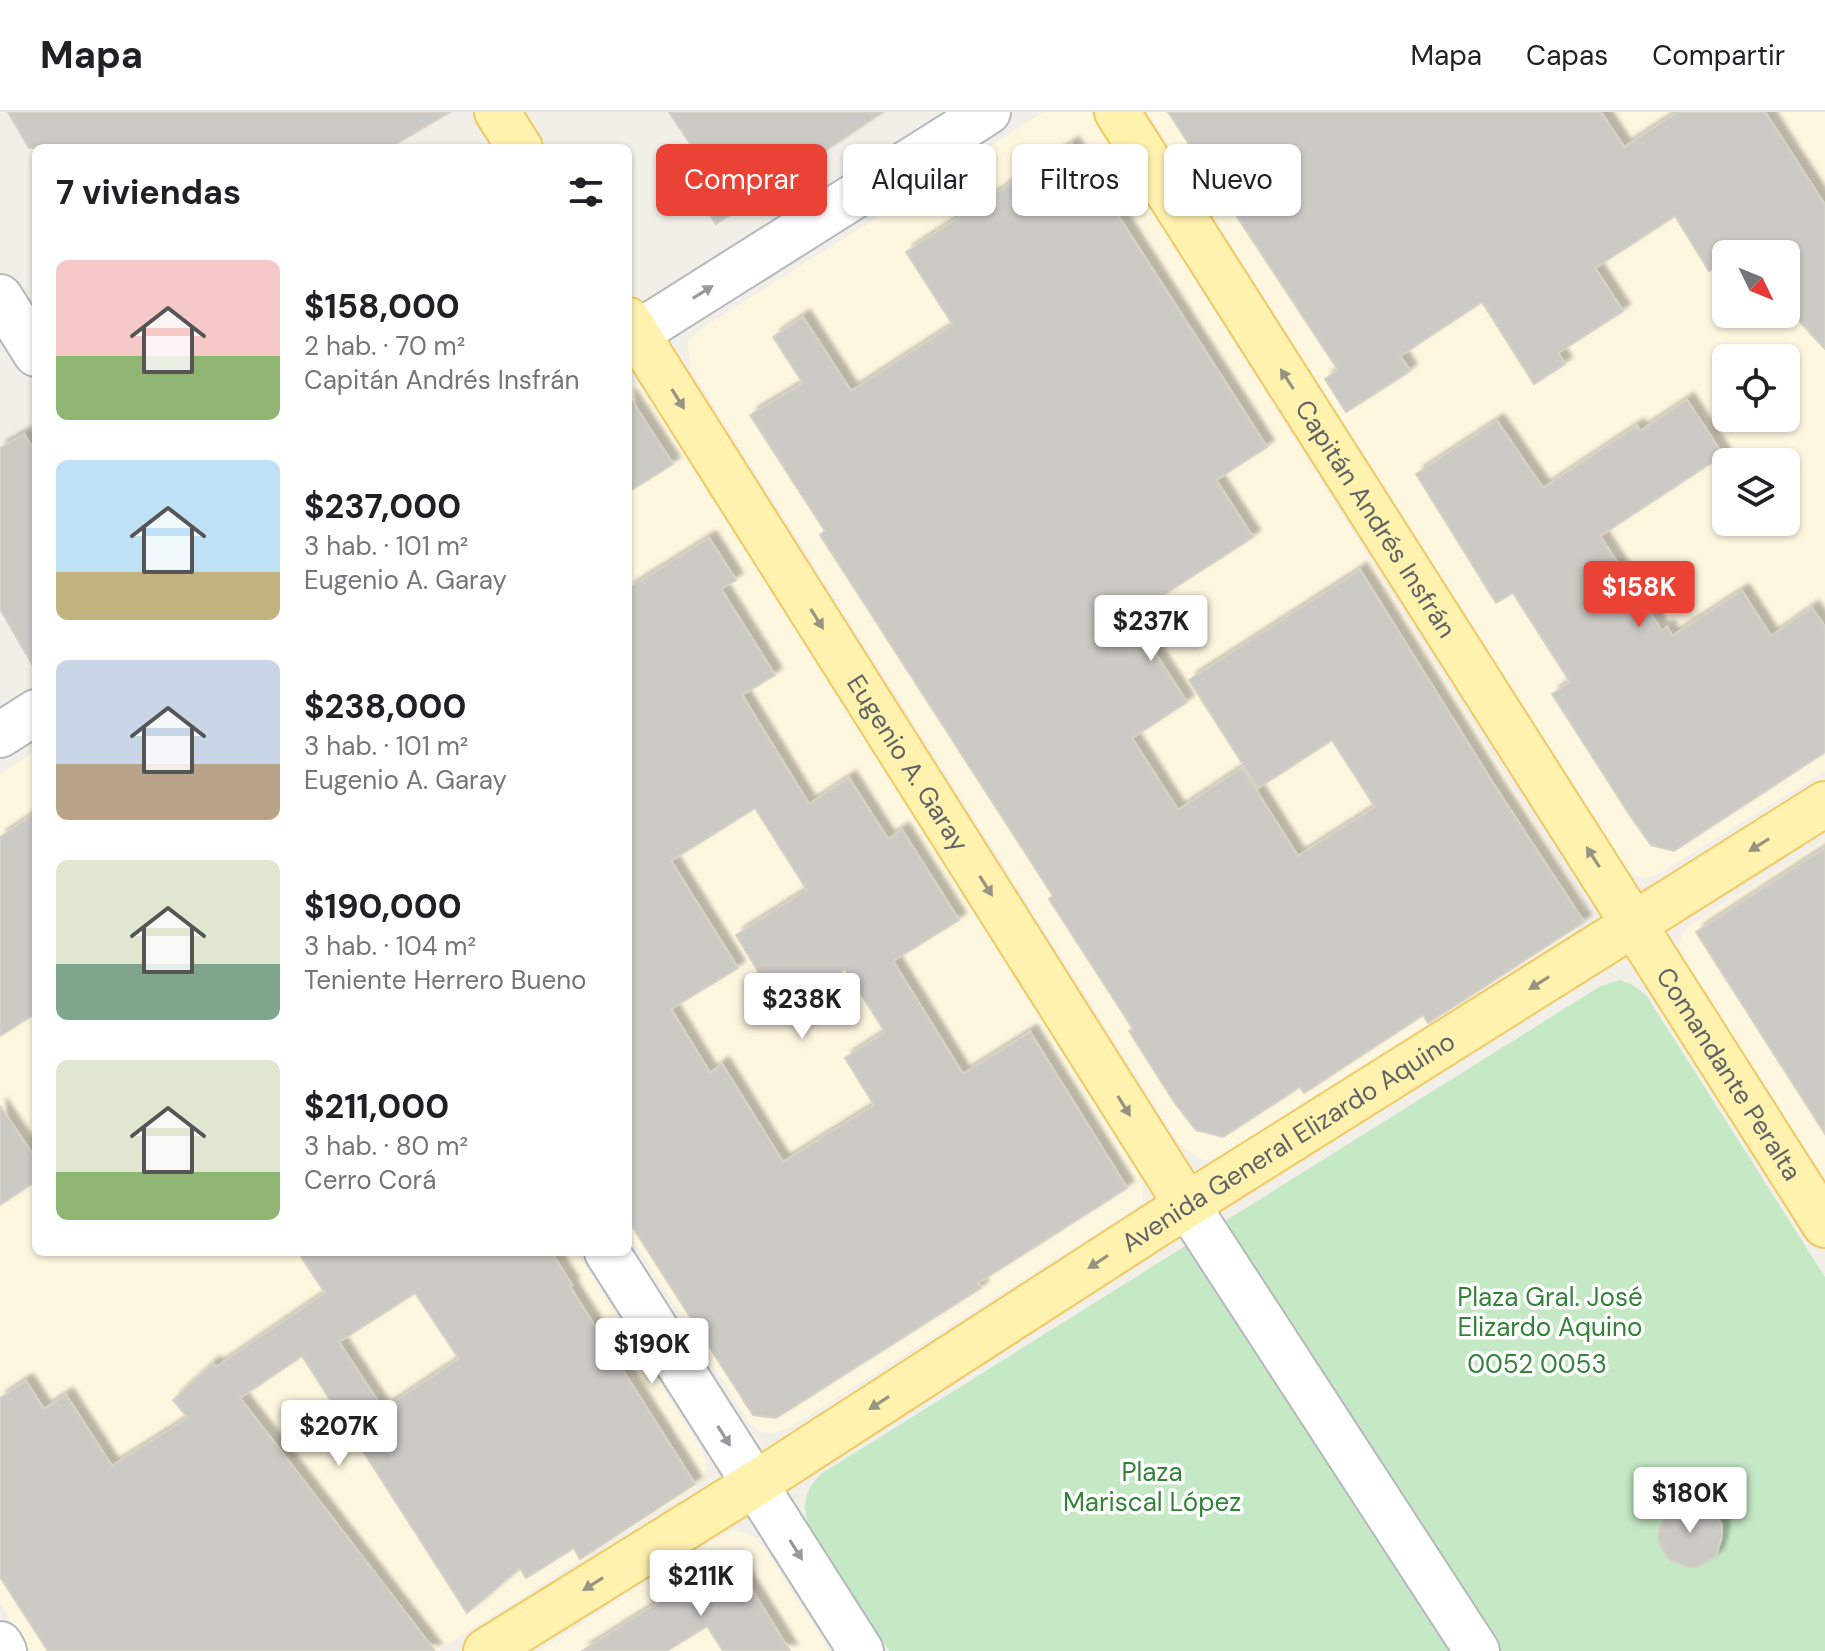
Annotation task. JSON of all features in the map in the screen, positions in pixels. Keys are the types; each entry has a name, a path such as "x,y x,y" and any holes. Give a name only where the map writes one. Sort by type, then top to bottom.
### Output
{"main road":[{"path":"497,112 517,144"},
{"name":"Capitán Andrés Insfrán","path":"1117,112 1635,923"},
{"name":"Eugenio A. Garay","path":"632,333 1187,1205"},
{"name":"Avenida General Elizardo Aquino","path":"486,1651 755,1484 1187,1205 1825,804"},
{"name":"Comandante Peralta","path":"1635,923 1825,1225"}],"street":[{"path":"632,330 988,112"},
{"path":"0,297 32,348"},
{"path":"0,735 32,715"},
{"path":"1187,1205 1477,1651"},
{"path":"610,1256 861,1651"},
{"path":"0,1644 4,1651"}],"shaded area":[{"path":"1044,112 1090,112 1110,144 1012,144 1012,216 1148,216 1148,205 1587,909 1584,921 1574,932 1218,1157 1204,1161 1181,1147 690,369 688,341 699,330 879,216 996,216 996,144 993,144"},
{"path":"1147,112 1825,112 1825,771 1660,873 1646,878 1635,876 1625,866 1213,216 1301,216 1301,144 1167,144"},
{"path":"632,382 649,393 1137,1172 1143,1188 1142,1202 1130,1212 789,1428 773,1433 760,1432 748,1421 632,1238"},
{"path":"32,754 32,1256 579,1256 702,1450 707,1468 704,1477 692,1490 437,1651 30,1651 0,1603 0,774"},
{"path":"1825,840 1825,1180 1683,957 1679,944 1683,933 1692,924"},
{"path":"735,1531 751,1535 764,1547 830,1651 538,1651 716,1538"}],"green space":[{"name":"0052 0053","path":"1619,980 1646,995 1825,1277 1825,1651 889,1651 808,1524 806,1497 821,1474 1599,987"}],"building":[{"path":"8,112 450,112 396,144 32,144 29,148"},
{"path":"669,112 883,112 827,150 827,144 690,144"},
{"path":"1168,112 1601,112 1624,147 1678,112 1765,112 1825,205 1825,349 1800,322 1800,240 1712,240 1712,269 1709,271 1675,216 1595,268 1623,311 1558,353 1565,364 1534,384 1482,302 1400,356 1410,371 1346,412 1325,379 1338,370 1237,216 1301,216 1301,144 1189,144"},
{"path":"1012,183 1012,216 1118,216 1267,447 1216,480 1253,537 1131,616 1187,702 1132,738 1178,810 1242,768 1298,856 1375,807 1332,740 1258,788 1189,680 1360,570 1584,922 1428,1023 1423,1015 1304,1093 1300,1087 1223,1137 1196,1130 1174,1102 1129,1031 1133,1029 1049,899 1053,896 820,535 825,531 750,415 803,383 773,337 803,317 851,391 953,325 906,252 961,216 996,216 996,193"},
{"path":"711,216 728,216 716,224"},
{"path":"1687,400 1718,448 1712,448 1712,462 1600,536 1662,631 1667,627 1672,636 1742,591 1771,636 1812,608 1825,627 1825,752 1674,851 1651,845 1631,817 1552,694 1570,682 1513,593 1496,603 1416,474 1497,421 1543,488 1637,426 1640,431"},
{"path":"632,401 673,464 632,490"},
{"path":"24,434 32,447 32,664 0,609 0,448"},
{"path":"709,538 736,580 721,589 775,675 742,695 809,804 849,778 888,839 902,830 959,920 893,961 963,1074 1030,1032 1127,1188 978,1283 981,1288 776,1418 753,1415 632,1226 632,586","holes":["755,808 807,890 736,935 781,1009 845,969 885,1032 845,1058 874,1105 783,1162 722,1064 710,1073 671,1009 738,968 671,861"]},
{"path":"32,816 32,1016 0,1036 0,837"},
{"path":"1825,848 1825,1134 1696,932"},
{"path":"0,1106 32,1153 32,1184 0,1205"},
{"path":"301,1256 554,1256 695,1484 580,1559 574,1548 526,1578 520,1568 467,1613 302,1356 240,1398 435,1651 48,1651 0,1577 0,1398 26,1381 44,1409 66,1395 112,1466 188,1418 173,1400 213,1363 216,1367 325,1293","holes":["415,1293 459,1359 383,1409 339,1342"]},
{"path":"1690,1499 1717,1516 1722,1525 1716,1556 1698,1567 1687,1567 1668,1559 1658,1540 1659,1529 1669,1511"},
{"path":"719,1564 741,1572 790,1651 723,1651 707,1626 667,1651 582,1651"}],"park label":[{"name":"Plaza Gral. José Elizardo Aquino","path":"1550,1312"},
{"name":"Plaza Mariscal López","path":"1152,1487"}]}
